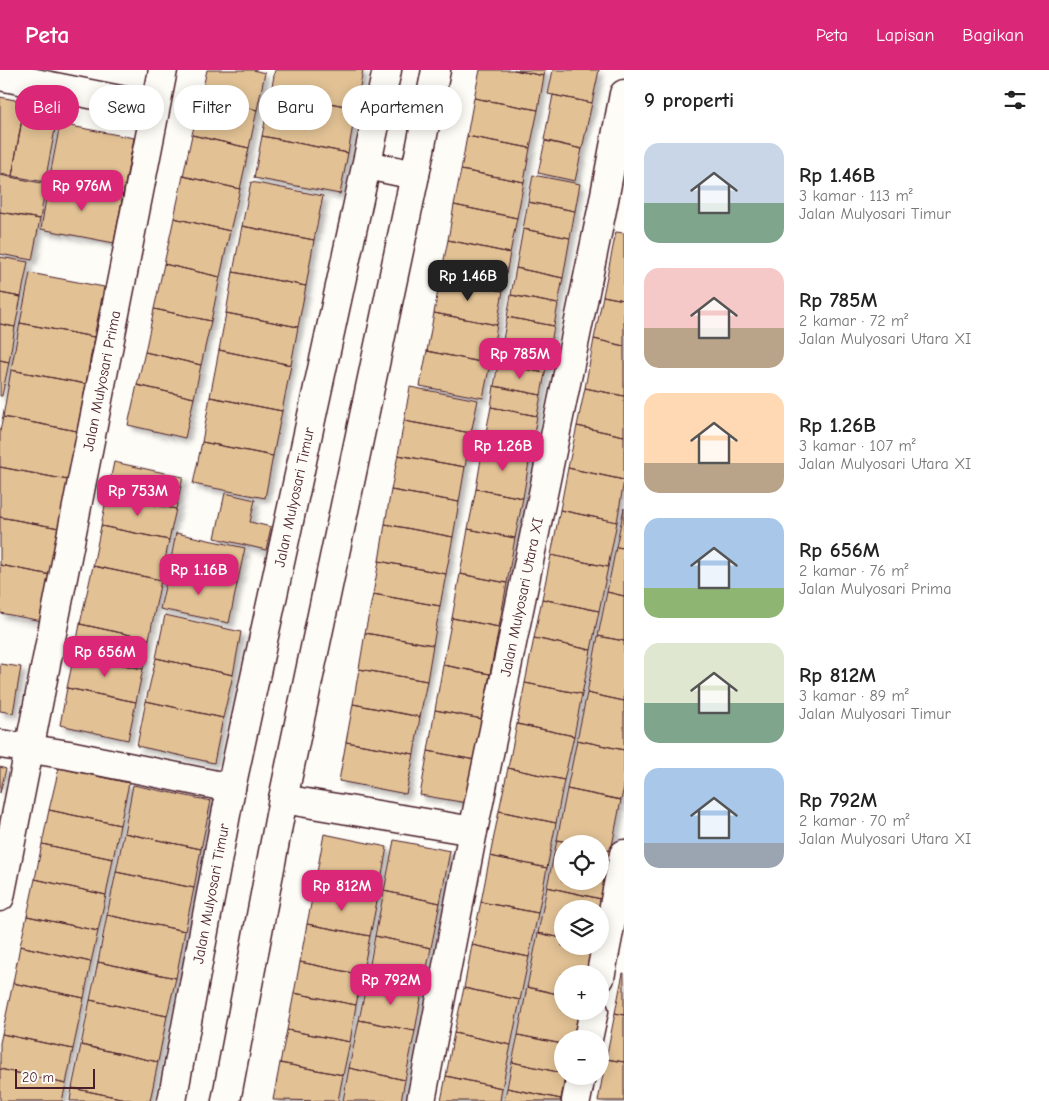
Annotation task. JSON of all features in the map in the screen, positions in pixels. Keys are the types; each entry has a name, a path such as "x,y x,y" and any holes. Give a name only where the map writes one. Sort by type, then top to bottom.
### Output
{"street":[{"name":"Jalan Mulyosari Prima","path":"160,85 163,70"},
{"name":"Jalan Mulyosari Timur","path":"172,1101 231,788 387,70"},
{"path":"226,1101 283,799 436,70"},
{"path":"0,76 89,93"},
{"name":"Jalan Mulyosari Utara XI","path":"421,1101 473,831 614,208 624,94"},
{"name":"Jalan Mulyosari Prima","path":"0,896 150,130"},
{"path":"367,165 415,175"},
{"path":"0,744 69,755 231,788"},
{"path":"283,799 473,831"},
{"path":"603,965 623,865"},
{"path":"576,1101 579,1085"}],"building":[{"path":"207,70 253,70 265,73 262,85 259,85 257,110 249,108 249,85 204,85"},
{"path":"275,70 363,70 360,85 342,85 342,105 332,103 332,85 272,85"},
{"path":"480,70 514,70 544,76 538,110 474,98"},
{"path":"514,70 545,70 544,76"},
{"path":"553,70 599,70 592,103 548,94"},
{"path":"553,95 592,103 582,149 544,140"},
{"path":"0,97 15,100 15,130 20,130 12,176 0,174"},
{"path":"474,98 538,110 530,148 467,136"},
{"path":"332,103 342,105 342,130 352,130 348,153 262,136 263,130 332,130"},
{"path":"249,108 257,110 249,148 192,135 193,130 249,130"},
{"path":"79,128 134,138 123,195 49,181 59,130 79,130"},
{"path":"20,130 55,130 45,182 12,176"},
{"path":"192,135 249,148 240,189 183,176"},
{"path":"262,136 348,153 340,194 254,178"},
{"path":"467,136 530,148 524,182 461,170"},
{"path":"545,141 582,149 575,181 538,173"},
{"path":"461,170 524,182 517,218 454,205"},
{"path":"0,175 46,184 40,219 0,212"},
{"path":"533,175 580,184 575,211 528,202"},
{"path":"183,176 240,189 230,231 174,218"},
{"path":"49,181 123,195 114,243 41,229"},
{"path":"251,182 323,196 314,240 242,226"},
{"path":"528,202 575,211 570,238 523,229"},
{"path":"454,205 517,218 510,253 448,240"},
{"path":"0,212 40,219 32,260 0,254"},
{"path":"174,218 230,231 220,277 164,264"},
{"path":"242,226 314,240 306,286 233,272"},
{"path":"523,229 570,238 563,278 516,268"},
{"path":"616,232 624,233 624,300 603,296"},
{"path":"448,240 510,253 503,291 440,279"},
{"path":"0,257 28,262 21,297 0,293"},
{"path":"164,264 220,277 211,321 154,309"},
{"path":"516,268 563,278 558,304 511,295"},
{"path":"233,272 306,286 298,327 226,313"},
{"path":"30,273 104,287 94,337 20,323"},
{"path":"440,279 503,291 497,325 434,313"},
{"path":"0,293 21,297 15,327 0,324"},
{"path":"511,295 558,304 554,326 507,317"},
{"path":"603,296 624,300 624,346 594,339"},
{"path":"154,309 211,321 201,365 145,352"},
{"path":"226,313 298,327 291,365 219,350"},
{"path":"434,313 497,325 490,364 427,351"},
{"path":"507,317 554,326 550,349 503,340"},
{"path":"20,323 94,337 86,384 11,370"},
{"path":"0,324 15,327 9,362 0,360"},
{"path":"594,339 624,346 624,396 585,388"},
{"path":"503,340 550,349 545,373 498,364"},
{"path":"219,350 291,365 282,411 210,397"},
{"path":"427,351 490,364 483,398 420,386"},
{"path":"145,352 201,365 194,398 137,385"},
{"path":"0,360 9,362 2,396 0,396"},
{"path":"498,364 545,373 541,395 494,386"},
{"path":"11,370 86,384 77,431 3,417"},
{"path":"137,385 194,398 185,438 128,425"},
{"path":"494,386 541,395 537,416 491,407"},
{"path":"410,387 478,400 471,433 404,421"},
{"path":"585,388 624,396 624,436 577,426"},
{"path":"210,397 282,411 273,456 202,442"},
{"path":"491,407 537,416 530,456 483,447"},
{"path":"3,417 77,431 68,480 0,467 0,431"},
{"path":"404,421 471,433 465,467 398,455"},
{"path":"577,426 624,436 624,480 568,468"},
{"path":"202,442 273,456 265,498 193,484"},
{"path":"483,447 530,456 523,498 476,489"},
{"path":"398,455 465,467 459,502 391,490"},
{"path":"114,462 183,477 176,509 107,495"},
{"path":"0,467 68,480 59,528 0,517"},
{"path":"568,468 624,480 617,522 560,510"},
{"path":"476,489 523,498 515,538 468,529"},
{"path":"391,490 459,502 453,537 385,524"},
{"path":"225,493 255,500 250,522 271,527 266,550 215,538"},
{"path":"107,495 176,509 169,540 101,526"},
{"path":"624,508 624,548 616,547"},
{"path":"560,510 617,522 608,567 551,555"},
{"path":"0,517 59,528 51,575 0,565"},
{"path":"385,524 453,537 446,574 379,561"},
{"path":"101,526 169,540 161,580 93,566"},
{"path":"468,529 515,538 507,583 460,574"},
{"path":"176,533 245,548 237,584 169,569"},
{"path":"616,547 624,548 624,596 607,592"},
{"path":"551,555 608,567 599,611 542,599"},
{"path":"379,561 446,574 440,606 373,594"},
{"path":"0,565 51,575 42,621 0,613"},
{"path":"93,566 161,580 149,639 80,624"},
{"path":"169,569 237,584 229,623 160,609"},
{"path":"460,574 507,583 499,627 452,618"},
{"path":"607,592 624,596 624,641 598,636"},
{"path":"373,594 440,606 433,645 365,633"},
{"path":"542,599 599,611 591,650 534,638"},
{"path":"165,615 241,632 233,675 156,658"},
{"path":"452,618 499,627 490,674 443,665"},
{"path":"80,624 149,639 143,669 74,655"},
{"path":"365,633 433,645 427,681 359,669"},
{"path":"598,636 624,641 624,701 587,693"},
{"path":"534,638 591,650 582,694 525,683"},
{"path":"74,655 143,669 136,702 67,688"},
{"path":"156,658 233,675 223,718 146,701"},
{"path":"0,664 21,667 13,713 0,711"},
{"path":"443,665 490,674 482,719 435,710"},
{"path":"359,669 427,681 420,717 353,704"},
{"path":"525,683 582,694 574,736 517,724"},
{"path":"67,688 136,702 128,740 60,725"},
{"path":"587,693 624,701 624,750 577,740"},
{"path":"146,701 223,718 214,763 137,746"},
{"path":"353,704 420,717 414,754 346,742"},
{"path":"435,710 482,719 475,760 428,751"},
{"path":"517,724 574,736 564,780 508,768"},
{"path":"577,740 624,750 624,787 621,800 567,789"},
{"path":"346,742 414,754 406,794 339,781"},
{"path":"428,751 475,760 467,803 420,795"},
{"path":"0,767 6,769 0,793"},
{"path":"59,768 129,783 120,825 49,810"},
{"path":"508,768 564,780 556,823 499,811"},
{"path":"133,785 211,801 201,849 124,833"},
{"path":"567,789 621,800 611,851 609,851 609,835 558,835"},
{"path":"49,810 120,825 113,859 42,844"},
{"path":"499,811 556,823 547,868 490,856"},
{"path":"124,833 201,849 194,888 116,872"},
{"path":"324,834 387,847 377,901 314,889"},
{"path":"394,840 450,851 440,903 384,891"},
{"path":"42,844 113,859 106,895 35,879"},
{"path":"554,854 554,889 547,887"},
{"path":"490,856 547,868 538,913 481,902"},
{"path":"116,872 194,888 185,931 107,915"},
{"path":"35,879 106,895 98,931 27,916"},
{"path":"547,887 601,899 554,900 554,936 538,933"},
{"path":"314,889 377,901 370,936 307,924"},
{"path":"560,890 603,890 601,899"},
{"path":"384,891 440,903 431,948 375,936"},
{"path":"481,902 538,913 529,957 472,945"},
{"path":"107,915 185,931 176,978 98,962"},
{"path":"27,916 98,931 91,962 20,946"},
{"path":"307,924 370,936 362,975 300,962"},
{"path":"538,933 554,936 554,955 590,955 588,965 554,965 554,993 527,987"},
{"path":"375,936 431,948 422,992 367,981"},
{"path":"472,945 529,957 520,1000 464,988"},
{"path":"20,946 91,962 84,998 13,983"},
{"path":"98,962 176,978 167,1016 90,1000"},
{"path":"300,962 362,975 356,1005 294,993"},
{"path":"624,973 624,1015 615,1013"},
{"path":"367,981 422,992 415,1031 359,1020"},
{"path":"13,983 84,998 73,1049 2,1034"},
{"path":"527,987 554,993 554,1020 577,1020 575,1030 554,1030 554,1042 518,1035"},
{"path":"464,988 520,1000 511,1045 454,1033"},
{"path":"294,993 356,1005 350,1042 287,1030"},
{"path":"90,1000 167,1016 158,1062 81,1045"},
{"path":"615,1013 624,1015 624,1062 609,1060 609,1044"},
{"path":"359,1020 415,1031 405,1080 349,1068"},
{"path":"287,1030 350,1042 343,1075 280,1063"},
{"path":"454,1033 511,1045 502,1088 446,1076"},
{"path":"2,1034 73,1049 66,1084 0,1069"},
{"path":"518,1035 554,1042 554,1071 512,1062"},
{"path":"81,1045 158,1062 150,1101 135,1101 72,1088"},
{"path":"609,1060 624,1062 624,1101 598,1101 601,1085 609,1085"},
{"path":"512,1062 554,1071 554,1085 563,1085 561,1099 507,1088"},
{"path":"280,1063 343,1075 338,1101 273,1100"},
{"path":"349,1068 405,1080 401,1101 343,1101"},
{"path":"0,1069 66,1084 62,1101 0,1101"},
{"path":"446,1076 502,1088 500,1101 441,1101"},
{"path":"72,1088 135,1101 70,1101"},
{"path":"507,1088 561,1099 561,1101 504,1101"}]}
